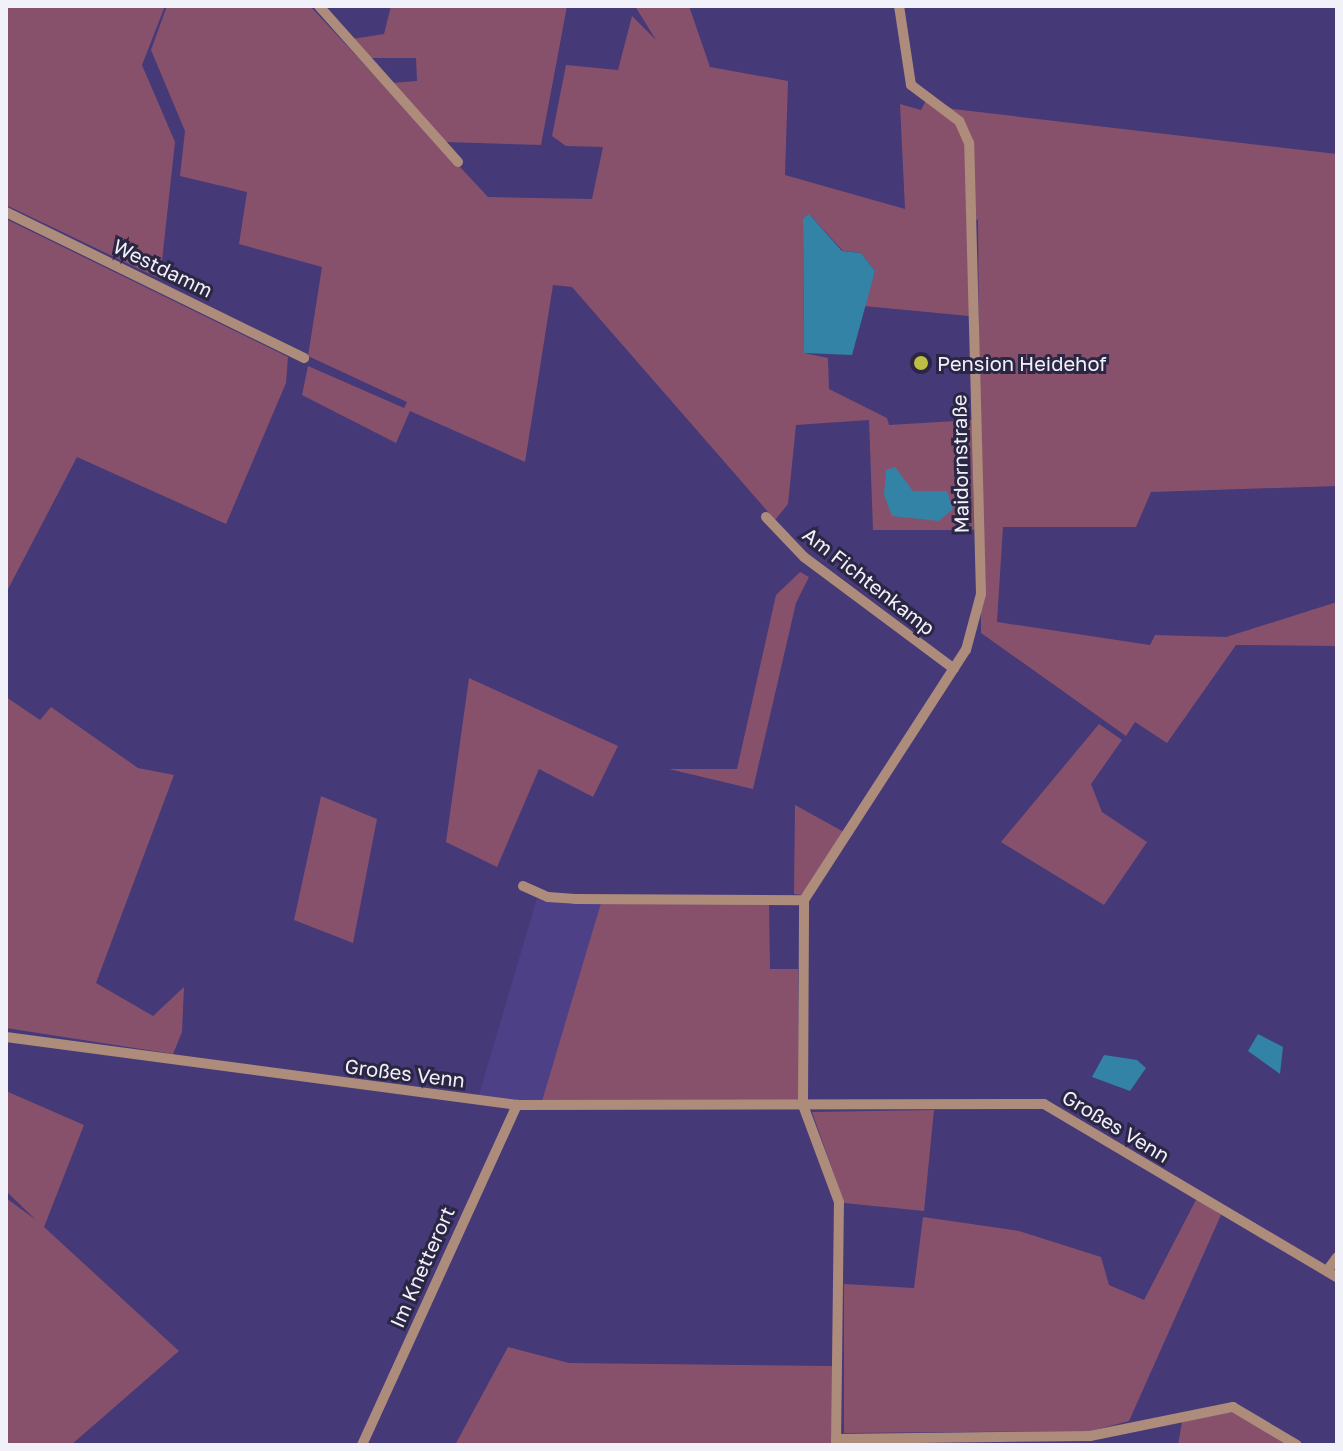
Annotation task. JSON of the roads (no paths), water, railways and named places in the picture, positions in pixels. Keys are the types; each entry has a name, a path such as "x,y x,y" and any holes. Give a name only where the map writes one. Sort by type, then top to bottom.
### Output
{"street":[{"path":"319,6 458,162"},
{"name":"Maidornstraße","path":"804,900 974,635 981,594 969,143 959,121 911,85 899,6"},
{"name":"Westdamm","path":"6,212 304,358"},
{"name":"Am Fichtenkamp","path":"766,517 804,557 954,669"},
{"path":"523,886 548,897 575,899 804,900 803,1105 839,1202 836,1442 1090,1436 1233,1407 1297,1445"},
{"name":"Großes Venn","path":"6,1037 517,1105 1044,1104 1332,1274"},
{"name":"Im Knetterort","path":"362,1445 517,1105"},
{"path":"1332,1274 1337,1257"}],"water":[{"path":"809,214 842,251 861,253 875,271 852,355 804,353 803,219"},
{"path":"895,467 913,491 947,491 953,509 939,521 892,516 884,495 886,470"},
{"path":"1258,1034 1283,1047 1280,1074 1248,1051"},
{"path":"1104,1055 1137,1060 1146,1068 1130,1091 1092,1077"}],"place":[{"name":"Pension Heidehof","path":"921,363"}]}
